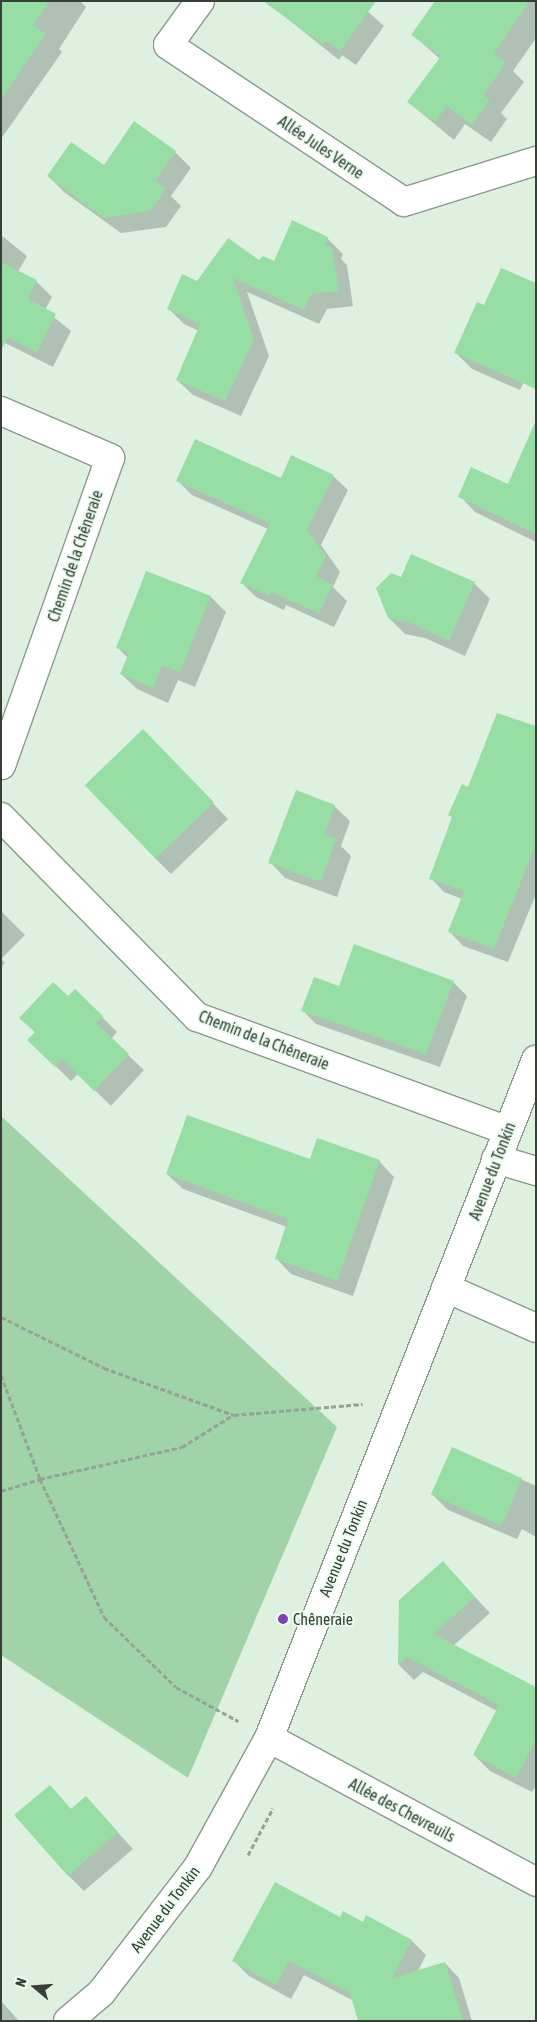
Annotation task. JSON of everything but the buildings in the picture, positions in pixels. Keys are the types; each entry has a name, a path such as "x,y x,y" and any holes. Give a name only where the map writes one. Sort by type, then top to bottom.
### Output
{"street":[{"name":"Allée Jules Verne","path":"200,1 168,45 404,202 536,161"},
{"name":"Chemin de la Chêneraie","path":"1,411 110,458 1,765"},
{"name":"Chemin de la Chêneraie","path":"1,817 197,1017 508,1131"},
{"name":"Avenue du Tonkin","path":"68,2021 101,1993 198,1867 269,1738 536,1060"},
{"path":"496,1159 536,1171"},
{"path":"446,1288 536,1328"},
{"name":"Allée des Chevreuils","path":"269,1738 536,1882"}],"path":[{"path":"1,1317 104,1368 234,1415 402,1400"},
{"path":"1,1374 40,1478 104,1617 176,1687 269,1738"},
{"path":"1,1491 40,1478 182,1447 234,1415"}],"green space":[{"path":"1,1116 337,1427 188,1778 1,1655"}],"place":[{"name":"Chêneraie","path":"283,1619"}]}
